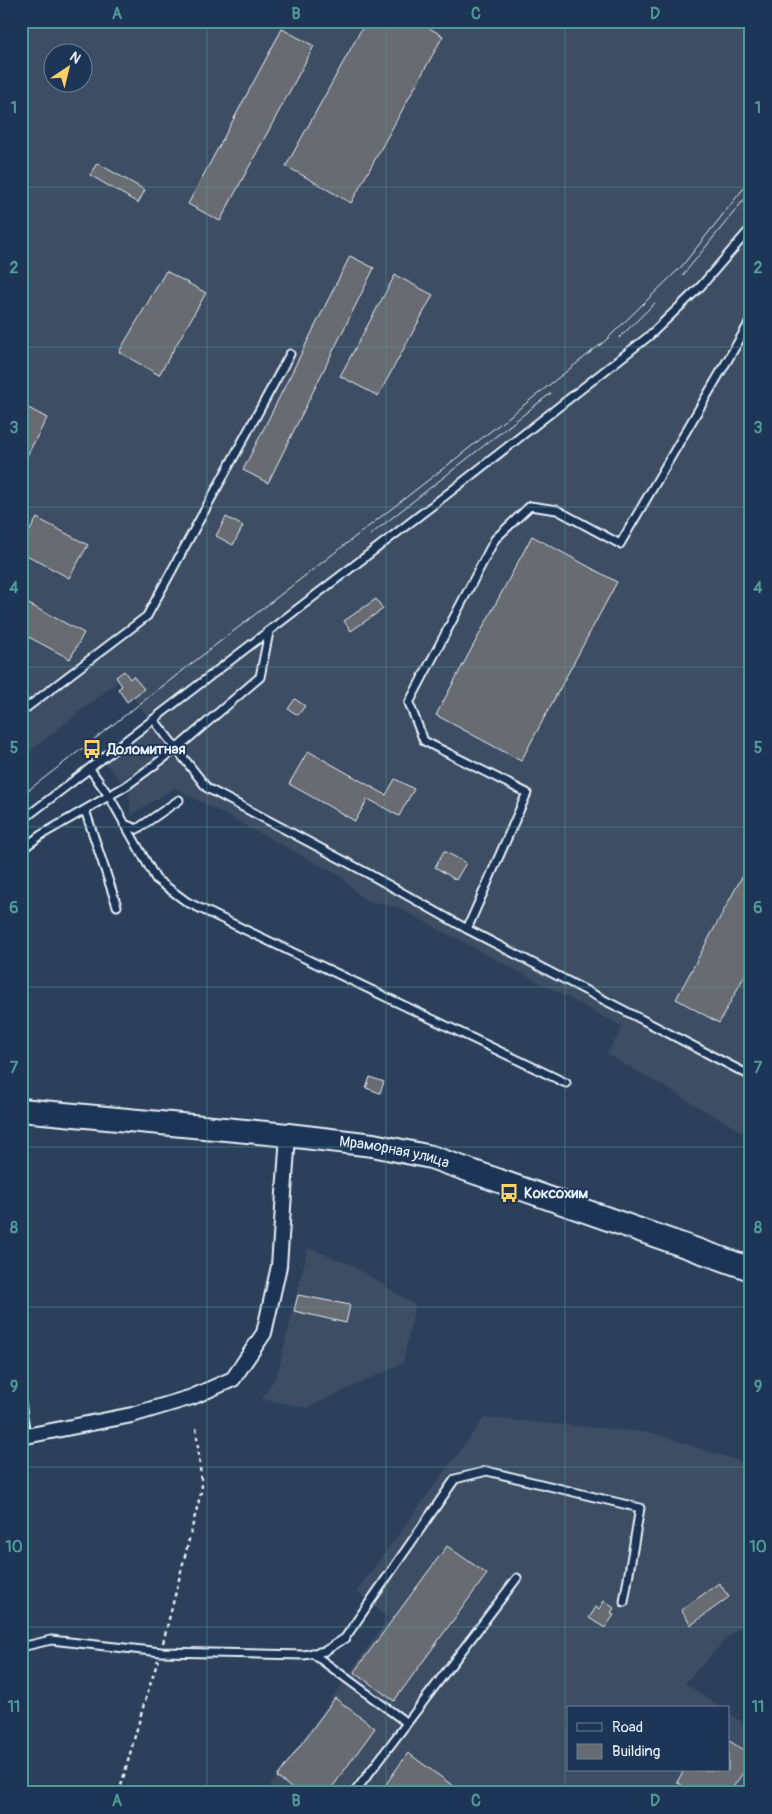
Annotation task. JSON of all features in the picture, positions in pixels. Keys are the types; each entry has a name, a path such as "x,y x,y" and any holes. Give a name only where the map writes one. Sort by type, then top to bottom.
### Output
{"main road":[{"name":"Мраморная улица","path":"21,1110 288,1135 373,1145 430,1157 751,1269"}],"street":[{"path":"24,1436 132,1415 192,1397 233,1378 264,1333 279,1266 288,1135"}],"lane":[{"path":"21,821 269,632 648,336 701,286 751,228"},
{"path":"467,929 527,793 424,741 409,703 494,539 530,506 557,510 620,544 751,320"},
{"path":"21,712 147,616 290,354"},
{"path":"21,850 41,836 126,786 176,749 260,677 269,632"},
{"path":"154,720 207,788 369,874 467,929 751,1076"},
{"path":"90,769 109,796 156,879 187,902 566,1083"},
{"path":"124,823 137,829 179,800"},
{"path":"85,810 117,906"},
{"path":"21,1402 24,1436"},
{"path":"21,1647 51,1640 161,1652 304,1655 325,1651 345,1638 455,1479 487,1471 640,1508 624,1602"},
{"path":"354,1793 517,1578"},
{"path":"312,1653 407,1723"}],"path":[{"path":"119,1793 161,1652 202,1488 196,1427"}],"shaded area":[{"path":"21,21 751,21 751,1137 607,1054 623,1027 399,908 366,900 342,877 175,788 131,815 129,790 99,756 148,717 133,697 127,702 118,689 122,686 119,681 21,758"},
{"path":"308,1248 352,1265 415,1305 403,1363 307,1408 262,1399 278,1372"},
{"path":"484,1418 653,1433 751,1465 751,1619 727,1638 685,1683 718,1706 567,1706 567,1772 730,1772 730,1714 751,1728 751,1793 279,1793 270,1786 388,1619 357,1591"}],"building":[{"path":"366,21 417,21 443,36 351,203 286,166"},
{"path":"282,29 314,46 220,221 188,204"},
{"path":"97,163 145,190 138,203 90,175"},
{"path":"350,256 374,268 268,483 243,470"},
{"path":"166,271 206,293 159,375 119,352"},
{"path":"395,275 433,295 378,396 340,376"},
{"path":"21,404 47,418 21,467"},
{"path":"226,517 243,526 233,545 216,536"},
{"path":"37,518 88,545 69,578 21,552 21,546"},
{"path":"532,536 617,582 521,761 436,715"},
{"path":"376,599 383,609 351,631 344,621"},
{"path":"21,600 84,633 70,659 21,633"},
{"path":"124,671 130,679 133,676 144,689 127,702 118,689 122,686 116,677"},
{"path":"295,699 305,706 298,715 288,709"},
{"path":"308,751 386,795 395,779 414,789 399,816 368,799 355,821 289,784"},
{"path":"444,851 466,863 456,880 435,867"},
{"path":"751,860 751,964 719,1023 676,999"},
{"path":"370,1077 384,1082 380,1093 366,1088"},
{"path":"298,1295 350,1305 346,1323 294,1311"},
{"path":"447,1546 487,1574 394,1701 354,1672"},
{"path":"719,1583 729,1597 691,1625 681,1610"},
{"path":"604,1601 614,1608 611,1613 614,1615 605,1628 589,1618 596,1607 599,1609"},
{"path":"335,1698 375,1728 328,1793 298,1793 277,1777"},
{"path":"730,1741 751,1755 751,1761 729,1793 693,1793 677,1782 683,1772 730,1772"},
{"path":"408,1753 463,1793 398,1793 386,1784"}],"tram line":[{"path":"21,796 605,341 682,266 751,179"},
{"path":"683,275 751,191"},
{"path":"619,338 655,303"},
{"path":"370,535 551,393"}],"place":[{"name":"Доломитная","path":"92,749"},
{"name":"Коксохим","path":"509,1193"}]}
